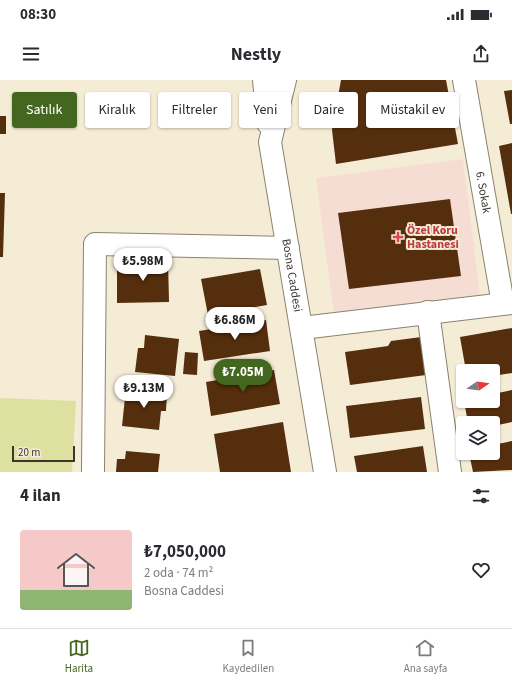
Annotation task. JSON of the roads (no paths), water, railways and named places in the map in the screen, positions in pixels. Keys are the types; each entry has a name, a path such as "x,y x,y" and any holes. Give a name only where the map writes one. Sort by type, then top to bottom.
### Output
{"street":[{"path":"264,80 270,142"},
{"name":"Bosna Caddesi","path":"285,80 270,142 326,472"},
{"name":"6. Sokak","path":"464,80 507,304"},
{"path":"92,472 95,244 288,248"},
{"path":"302,328 428,312 507,304"},
{"path":"428,312 450,472"}],"place":[{"name":"Özel Koru Hastanesi","path":"398,237"}]}
